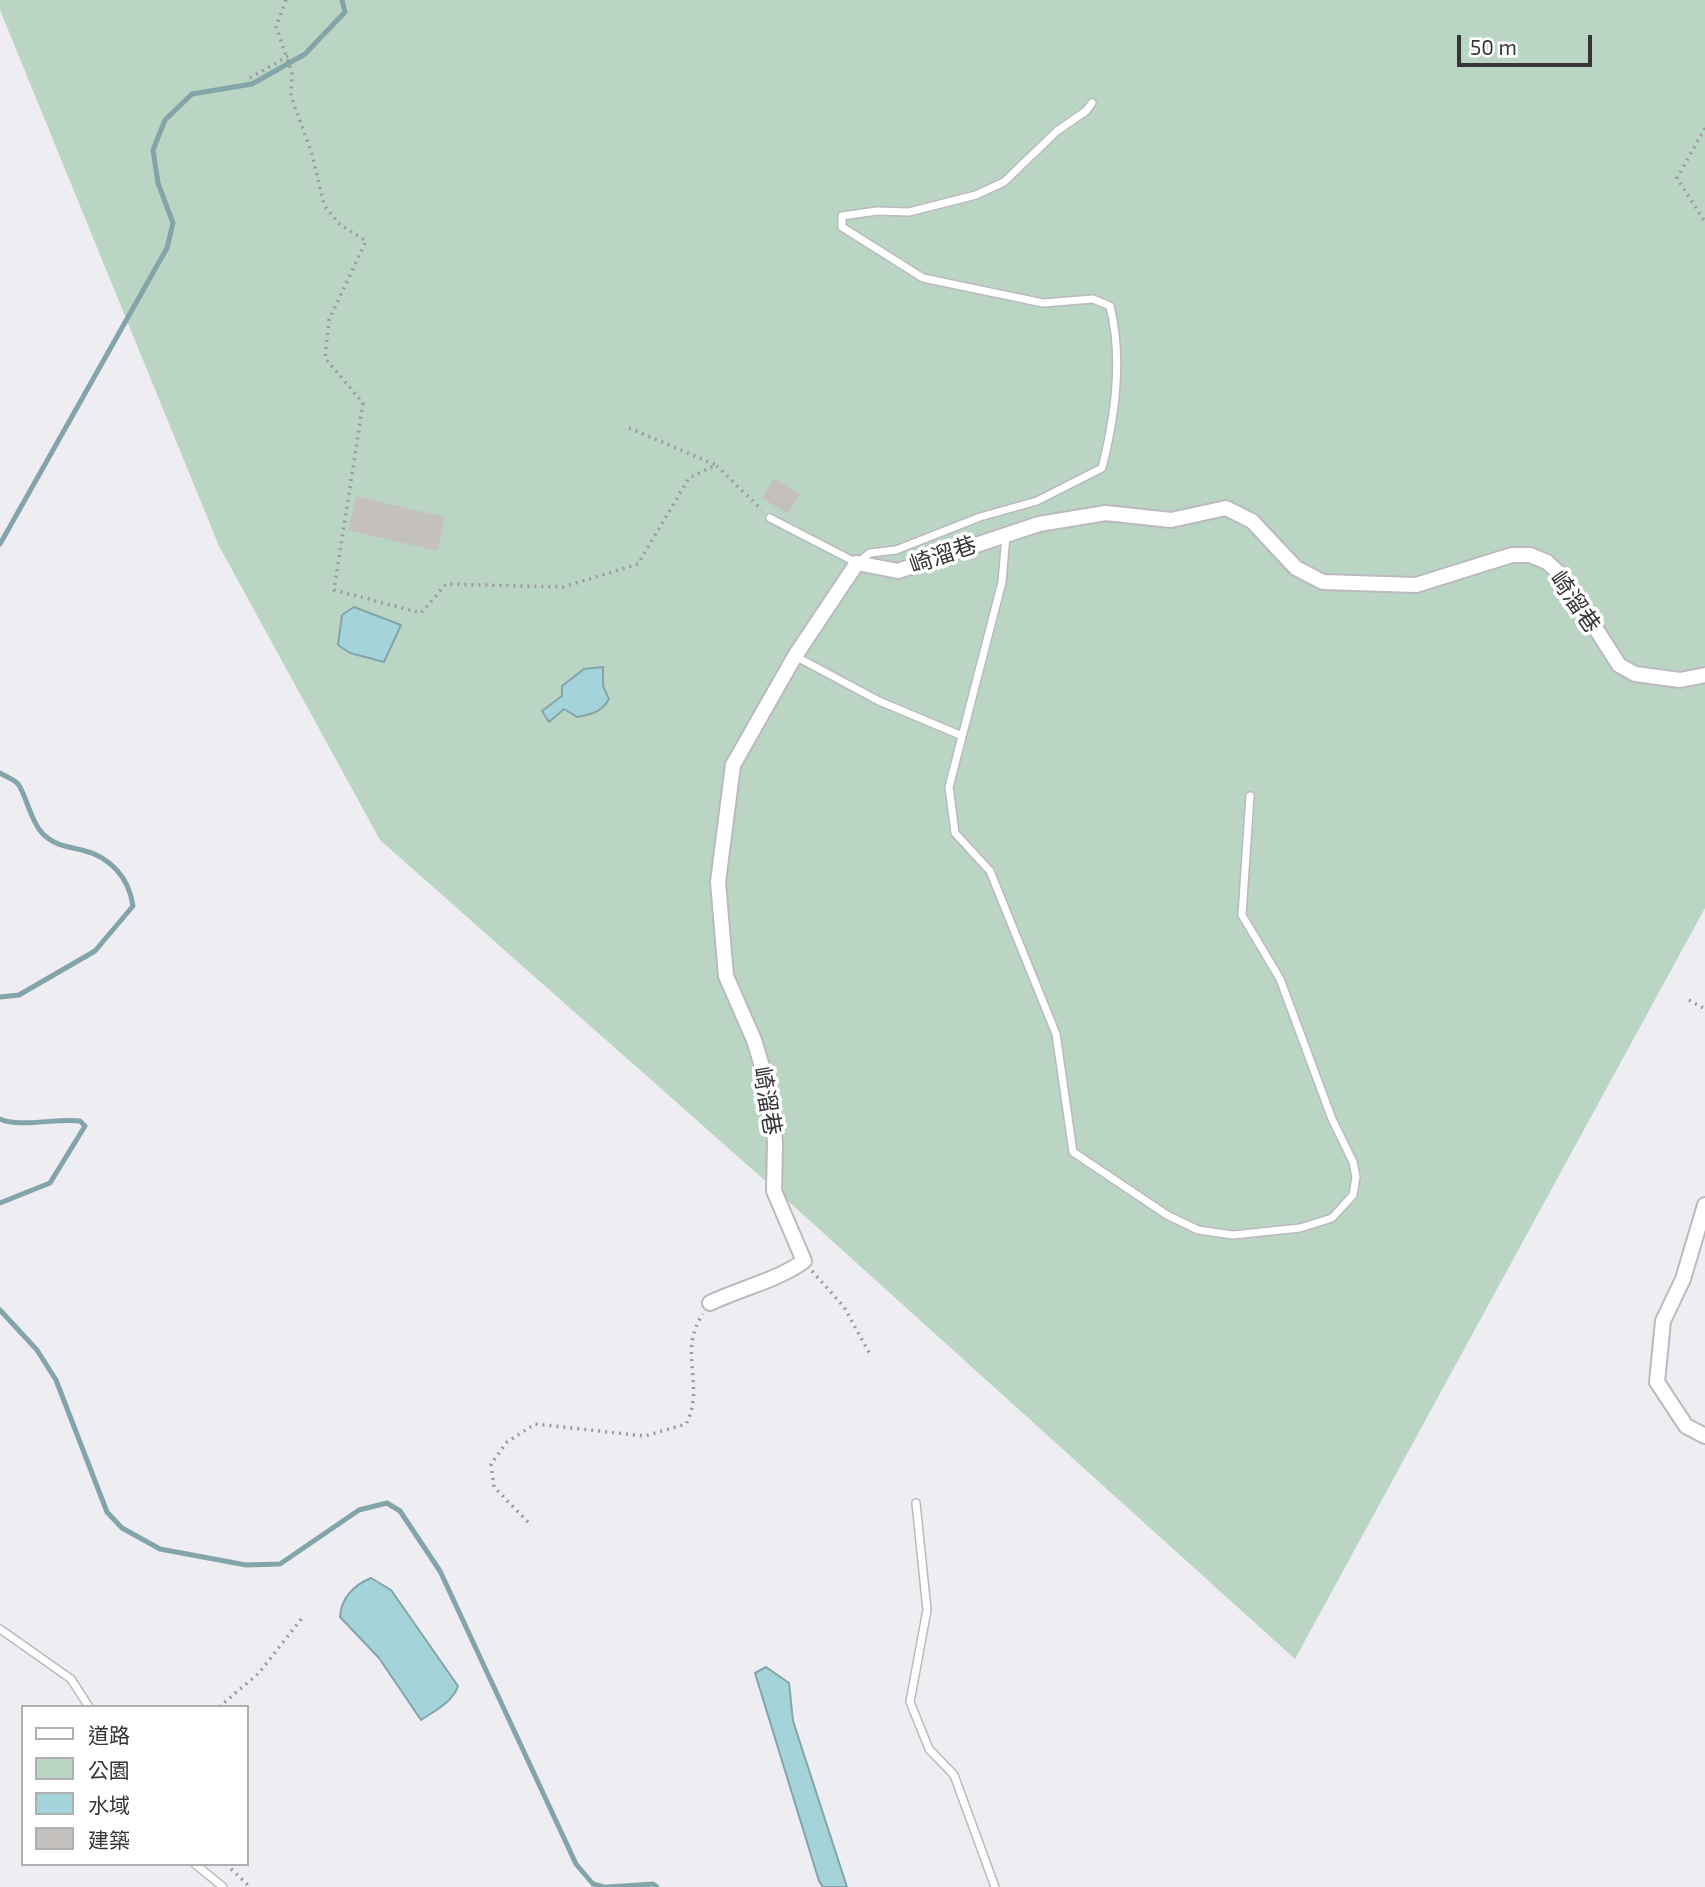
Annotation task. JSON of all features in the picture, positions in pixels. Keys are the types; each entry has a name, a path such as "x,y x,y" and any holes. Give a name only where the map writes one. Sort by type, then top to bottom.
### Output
{"street":[{"name":"崎溜巷","path":"804,1262 774,1191 775,1143 771,1096 754,1040 726,976 718,882 733,765 795,656 857,563 898,571 1040,524 1106,513 1171,520 1226,508 1252,521 1296,568 1323,582 1416,585 1512,555 1530,555 1547,562 1563,577 1619,665 1635,674 1680,680 1705,675"},
{"path":"1705,1205 1683,1279 1663,1321 1657,1382 1686,1426 1705,1436"},
{"path":"710,1303 741,1288 789,1272 804,1262"}],"lane":[{"path":"770,518 857,563 870,552 896,550 980,517 1037,501 1102,468 1114,422 1115,325 1110,306 1093,299 1043,303 923,278 842,228 842,216 877,211 909,212 995,187 1004,182 1056,131 1086,111 1092,103"},
{"path":"1006,534 1002,582 960,735 949,787 956,833 990,871 1056,1034 1073,1152 1167,1215 1198,1230 1233,1235 1300,1228 1332,1218 1353,1195 1356,1177 1353,1162 1327,1107 1280,979 1242,915 1250,796"},
{"path":"795,656 879,701 960,735"},
{"path":"916,1503 927,1610 910,1702 929,1749 954,1775 995,1887"},
{"path":"0,1629 71,1679 88,1705"},
{"path":"197,1866 223,1887"}],"path":[{"path":"286,0 276,27 288,56 292,72 291,96 312,154 324,205 338,223 366,241 328,320 325,358 363,403 334,590 421,613 446,584 563,587 638,564 688,478 716,465"},
{"path":"250,78 288,56"},
{"path":"1705,128 1677,178 1705,222"},
{"path":"629,428 716,465 770,518"},
{"path":"1689,1000 1705,1009"},
{"path":"804,1262 844,1307 871,1356"},
{"path":"528,1522 494,1487 491,1464 508,1442 536,1424 645,1436 686,1424 695,1407 690,1350 697,1322 710,1303"},
{"path":"221,1705 259,1673 302,1618"},
{"path":"228,1866 250,1887"}],"green space":[{"path":"0,0 1705,0 1705,908 1295,1659 788,1201 380,840 219,546 0,10"}],"water":[{"path":"354,607 401,625 384,662 350,653 338,645 342,615"},
{"path":"603,667 603,686 609,699 603,707 591,714 577,717 564,709 549,722 542,711 562,696 562,686 584,669"},
{"path":"371,1578 391,1590 458,1686 448,1701 421,1720 379,1658 340,1617 343,1604 350,1593"},
{"path":"766,1667 789,1683 793,1721 847,1887 823,1887 819,1881 755,1673"}],"building":[{"path":"774,479 800,494 788,514 762,498"},
{"path":"356,496 445,517 437,551 348,530"}],"waterway":[{"path":"0,544 167,248 173,223 158,183 153,150 165,120 192,94 252,84 305,54 345,12 342,0"},
{"path":"0,773 18,784 34,821 46,837 61,845 92,853 110,863 123,878 133,906 95,951 19,995 0,997"},
{"path":"0,1119 17,1123 80,1121 85,1126 50,1183 0,1203"},
{"path":"0,1310 37,1350 56,1380 107,1512 122,1528 160,1549 246,1565 280,1564 359,1510 387,1503 400,1511 440,1571 576,1864 593,1884 604,1887"},
{"path":"607,1887 653,1884 657,1887"}]}
